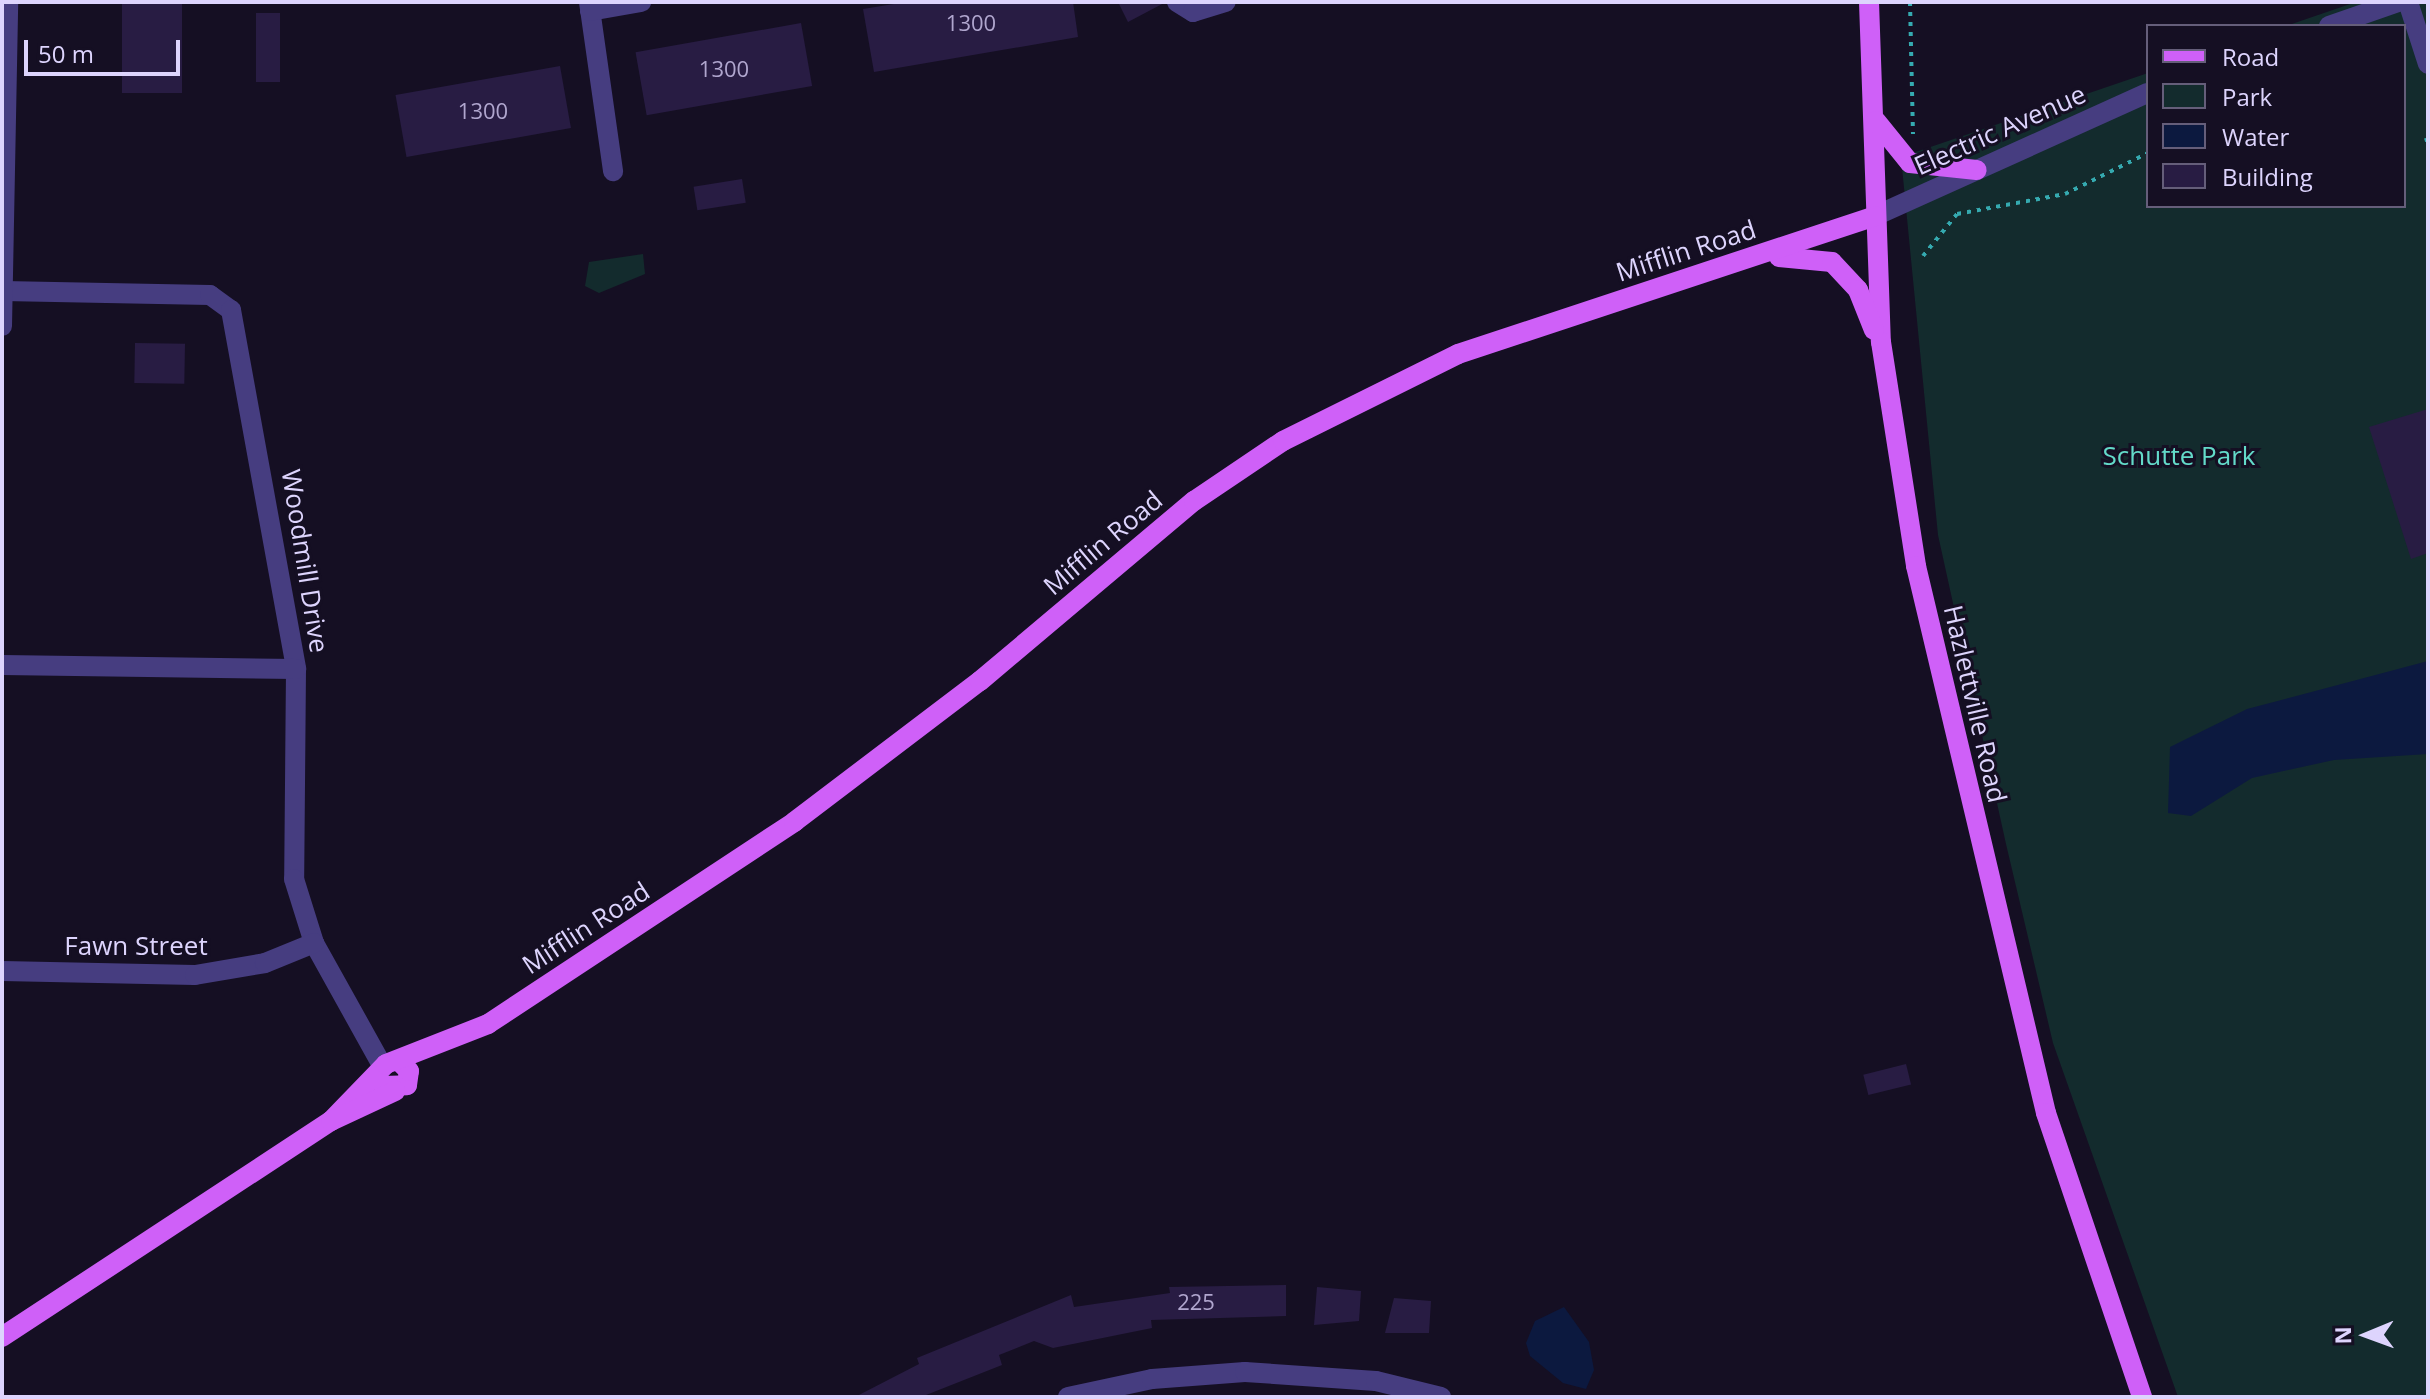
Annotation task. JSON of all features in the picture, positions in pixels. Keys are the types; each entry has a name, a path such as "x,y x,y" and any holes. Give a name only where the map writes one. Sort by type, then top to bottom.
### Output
{"main road":[{"name":"Hazlettville Road","path":"1869,2 1882,354 1916,566 2027,1041 2142,1397"},
{"path":"1872,112 1887,144 1907,162 1977,170"},
{"name":"Mifflin Road","path":"331,1121 389,1065 437,1048 488,1024 794,822 956,699 1194,501 1283,441 1458,354 1875,216"},
{"path":"1747,259 1806,254 1832,262 1858,290 1882,354"},
{"name":"Mifflin Road","path":"2,1337 331,1121 402,1086 437,1048"},
{"path":"389,1065 383,1085 402,1086"}],"street":[{"path":"2,326 8,2"},
{"path":"613,171 589,6 641,2"},
{"path":"1177,2 1193,12 1225,2"},
{"path":"2335,24 2398,2"},
{"path":"2408,2 2428,64"},
{"name":"Electric Avenue","path":"1875,216 2146,94"},
{"name":"Woodmill Drive","path":"3,291 210,295 231,310 296,669 290,850 314,943 389,1065"},
{"path":"2,665 296,669"},
{"name":"Fawn Street","path":"2,971 195,975 265,963 314,943"},
{"path":"1068,1397 1152,1379 1245,1372 1376,1381 1441,1397"}],"path":[{"path":"1910,2 1913,152"},
{"path":"1923,256 1957,214 2065,194 2146,154"}],"green space":[{"name":"Schutte Park","path":"2356,2 2428,2 2428,1397 2178,1397 2053,1043 1938,535 1901,157 2146,74 2146,208 2406,208 2406,24 2292,24"},
{"path":"643,254 645,274 599,293 585,286 589,262"}],"water":[{"path":"2428,661 2428,754 2334,760 2252,778 2191,816 2168,813 2170,747 2247,709"},
{"path":"1564,1307 1589,1342 1594,1370 1586,1389 1563,1383 1530,1356 1526,1343 1535,1321"}],"building":[{"path":"122,2 182,2 182,93 122,93"},
{"path":"906,2 1073,2 1078,37 874,72 863,9"},
{"path":"1118,2 1164,2 1164,3 1128,22"},
{"path":"256,13 280,13 280,82 256,82"},
{"path":"801,23 812,86 647,115 636,52"},
{"path":"560,66 571,128 406,157 396,95"},
{"path":"742,179 746,203 697,210 694,187"},
{"path":"135,343 185,344 184,384 134,383"},
{"path":"2428,409 2428,553 2411,559 2369,427"},
{"path":"1906,1064 1911,1084 1868,1095 1863,1075"},
{"path":"1286,1285 1286,1316 1151,1320 1152,1328 1053,1348 1034,1341 999,1355 1002,1365 921,1397 855,1397 919,1364 917,1358 1071,1295 1074,1307 1170,1293 1169,1287"},
{"path":"1317,1287 1361,1291 1359,1321 1314,1325"},
{"path":"1394,1298 1431,1301 1429,1333 1385,1333"}]}
